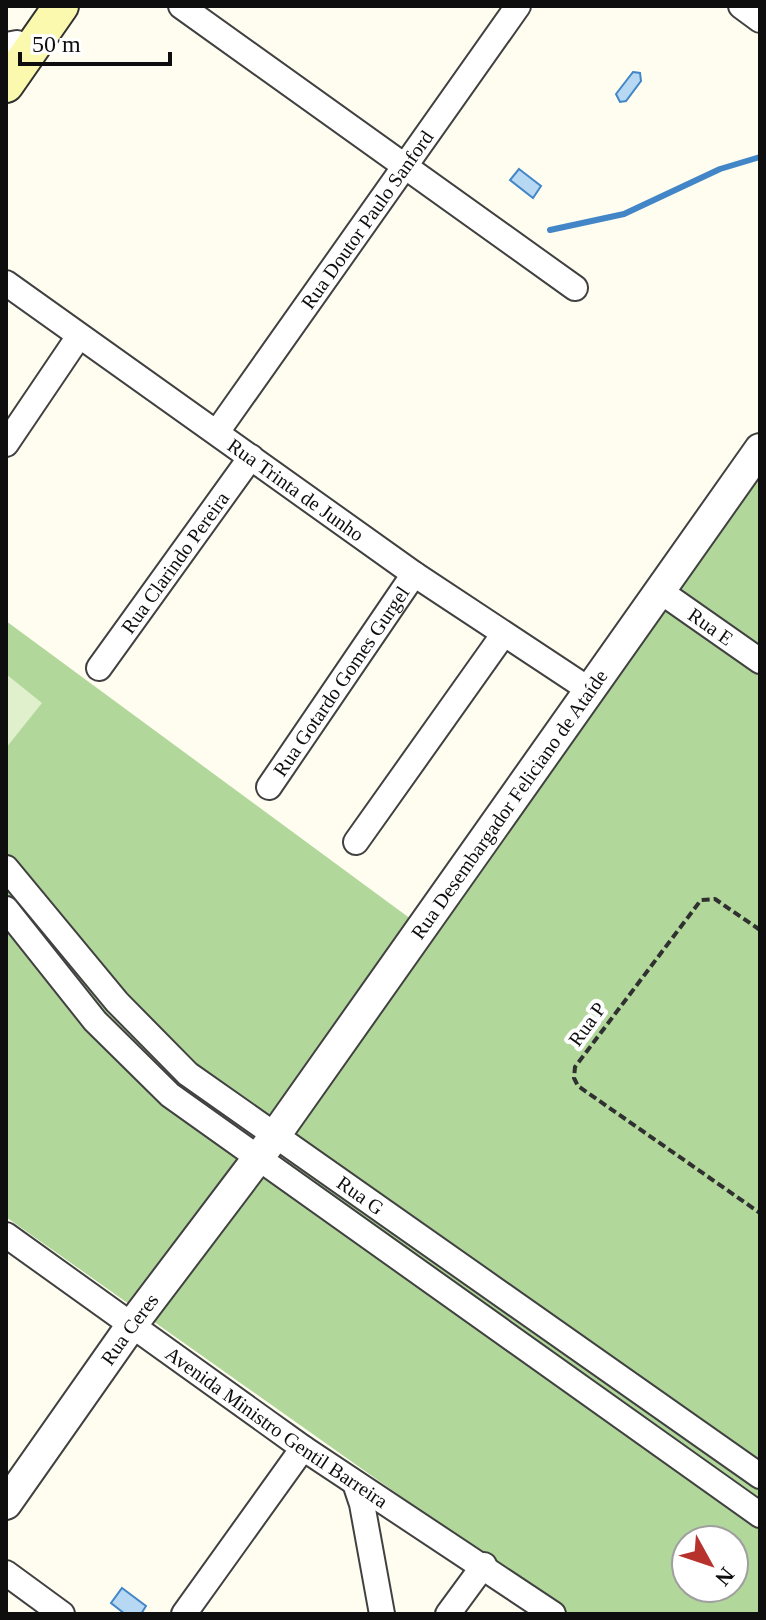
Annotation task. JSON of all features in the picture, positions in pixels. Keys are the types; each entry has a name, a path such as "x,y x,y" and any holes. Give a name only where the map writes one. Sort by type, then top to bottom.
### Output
{"main road":[{"path":"6,85 15,50 40,6"},
{"path":"15,50 61,6"}],"street":[{"path":"181,6 575,288"},
{"name":"Rua Doutor Paulo Sanford","path":"217,432 518,6"},
{"path":"741,6 760,20"},
{"name":"Rua Trinta de Junho","path":"6,283 414,574 591,691"},
{"path":"6,444 79,336"},
{"name":"Rua Desembargador Feliciano de Ataíde","path":"266,1147 760,449"},
{"name":"Rua Clarindo Pereira","path":"99,668 251,457"},
{"name":"Rua Gotardo Gomes Gurgel","path":"269,787 414,574"},
{"name":"Rua E","path":"660,591 760,661"},
{"path":"356,842 503,635"},
{"name":"Rua G","path":"6,868 127,1012 266,1147 760,1515"},
{"name":"Rua G","path":"6,909 95,1021 170,1095 266,1147 760,1476"},
{"name":"Rua Ceres","path":"6,1504 131,1326 266,1147"},
{"name":"Avenida Ministro Gentil Barreira","path":"6,1235 303,1448 484,1565 553,1614"},
{"path":"184,1614 303,1448"},
{"path":"355,1483 362,1504 382,1614"},
{"path":"448,1614 484,1565"},
{"path":"6,1573 62,1614"}],"path":[{"name":"Rua P","path":"760,930 715,899 701,900 612,1016 574,1074 578,1086 760,1213"}],"green space":[{"path":"760,473 760,1614 567,1614 6,1217 6,621 434,936"},
{"path":"6,674 42,703 6,748"}],"water":[{"path":"633,72 640,73 641,81 626,101 620,102 616,94"},
{"path":"519,169 541,186 533,198 510,180"},
{"path":"122,1588 146,1606 141,1614 125,1614 111,1603"}],"waterway":[{"path":"550,230 624,214 720,169 760,157"}]}
